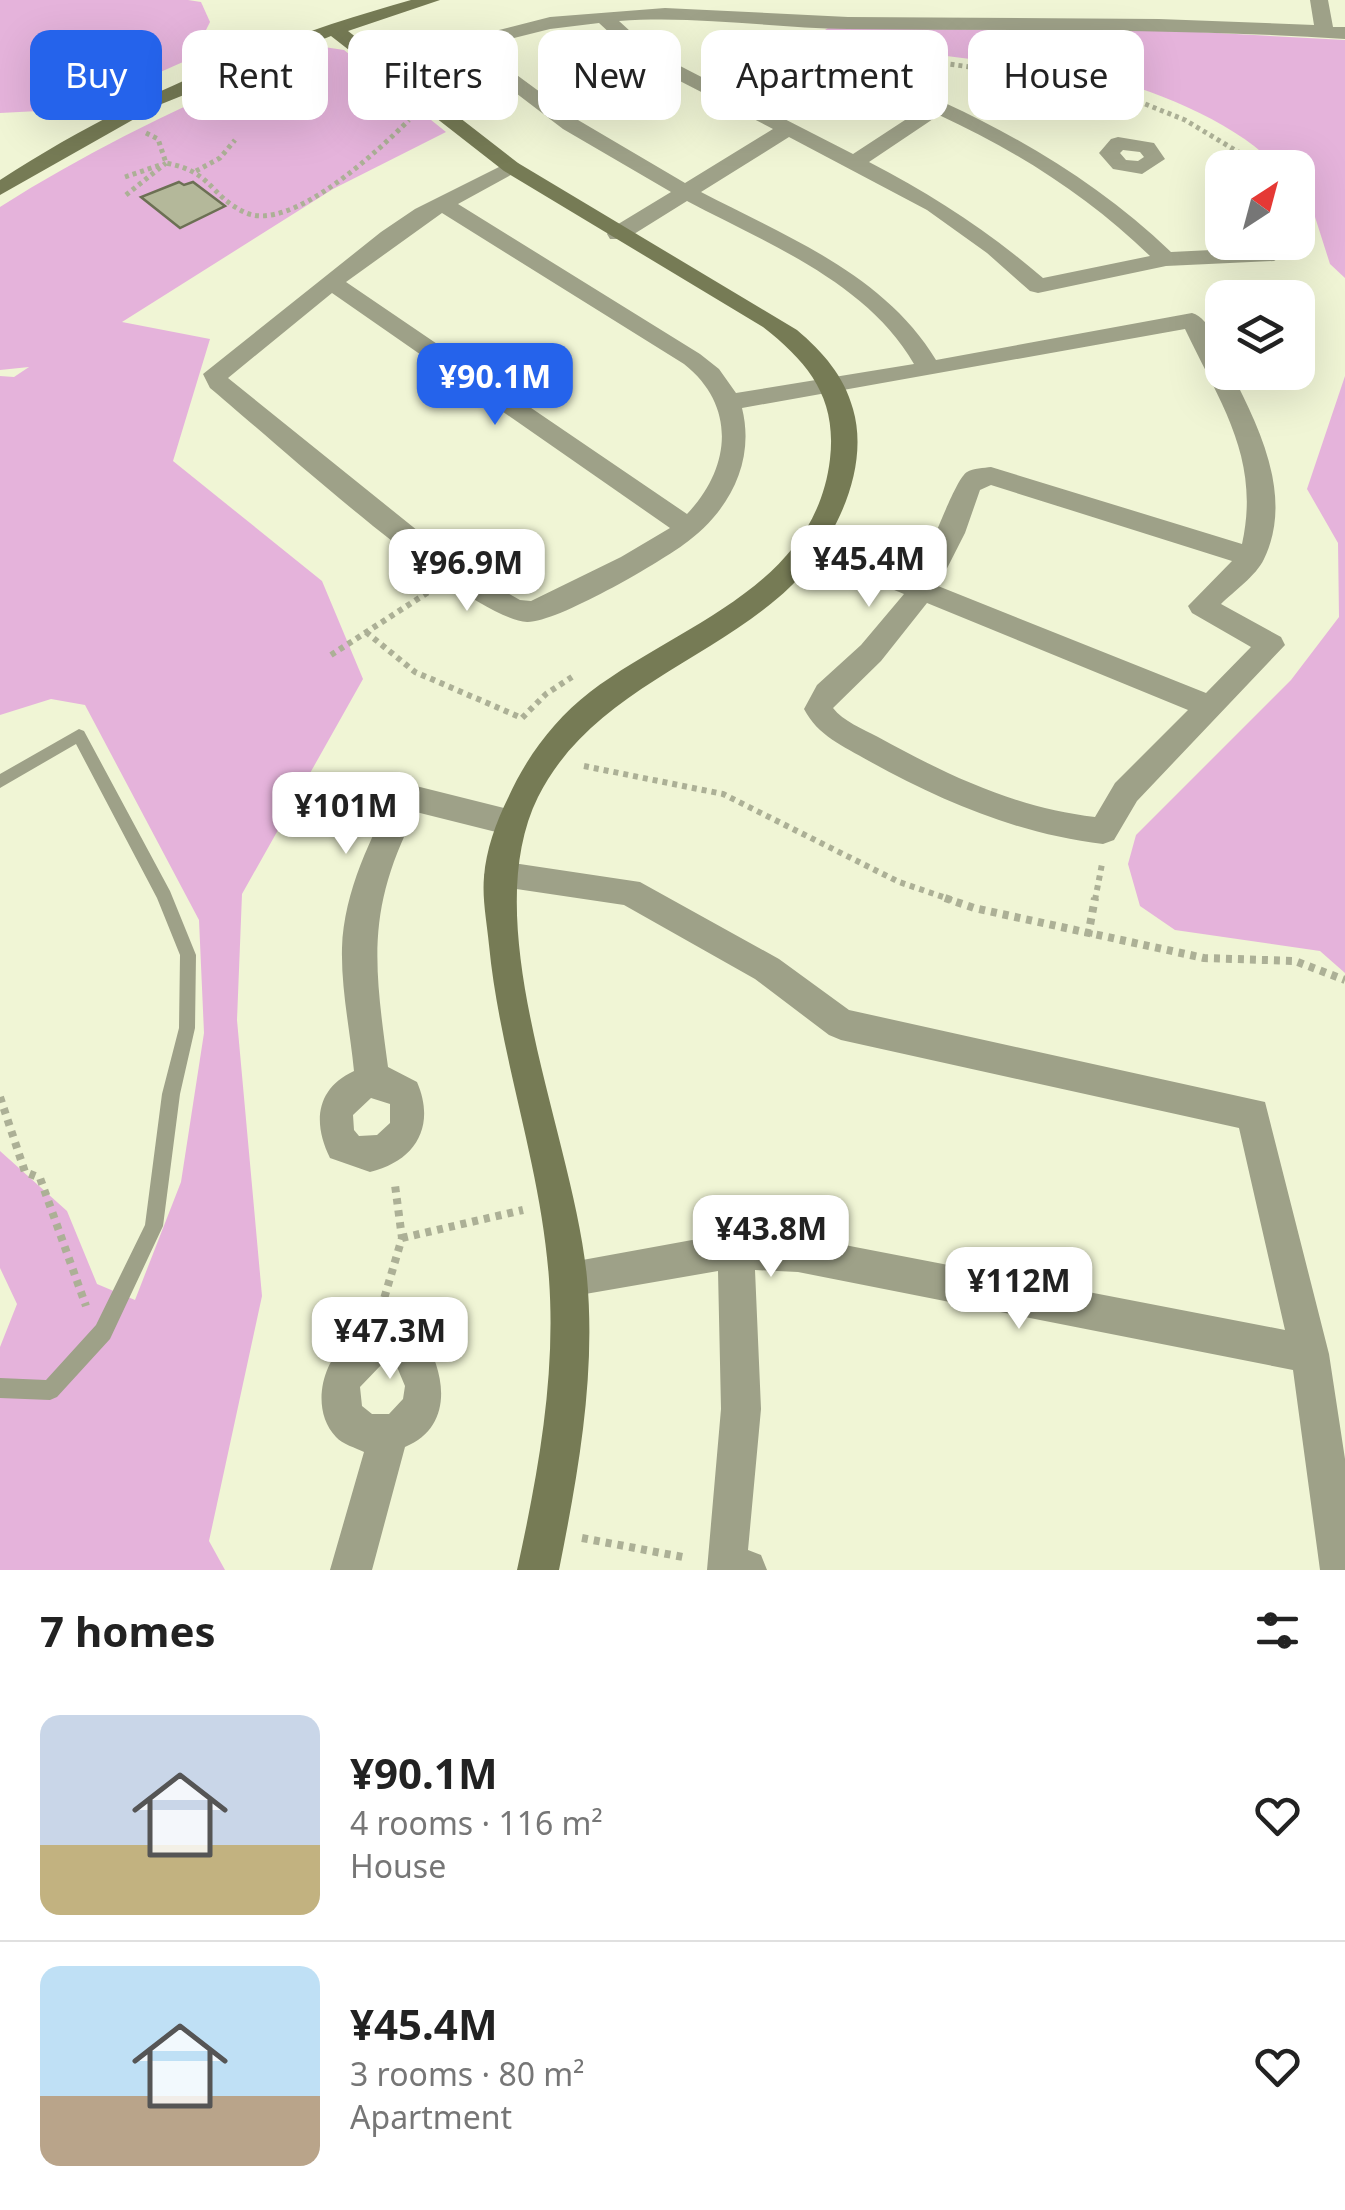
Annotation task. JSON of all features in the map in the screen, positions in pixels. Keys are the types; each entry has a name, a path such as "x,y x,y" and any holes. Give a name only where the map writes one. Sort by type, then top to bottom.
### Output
{"street":[{"path":"162,98 404,3 430,0"},
{"path":"898,0 900,22"},
{"path":"930,369 910,336 882,305 832,270 586,134 473,52 478,41 508,32 644,12 1335,32 1319,0"},
{"path":"604,17 646,56 701,85"},
{"path":"336,31 512,167 799,343 833,386 840,405 842,468 834,499 810,545 770,591 625,681 585,712 543,761 512,823 500,875 507,978 558,1202 568,1278 567,1395 538,1570"},
{"path":"854,163 938,106 1025,148 1078,182 1131,224 1166,259"},
{"path":"0,188 115,120"},
{"path":"770,120 962,222 1038,286 1166,259 1205,257"},
{"path":"618,234 788,129"},
{"path":"1078,182 1114,161"},
{"path":"443,204 692,359 722,384 730,402 734,447 724,487 712,507 664,547 532,612 514,610 454,575 218,382 215,374 389,237 443,204 512,167"},
{"path":"331,282 690,529"},
{"path":"730,402 1192,320 1248,438 1261,483 1260,528 1252,557 1202,606 1271,645 1126,792 1103,831 1050,821 951,788 826,722 818,709 822,696 870,654 923,589 943,558 968,487 976,478 991,476 1252,557"},
{"path":"810,545 1208,706"},
{"path":"372,1082 360,931 368,887 387,836 408,797 512,823"},
{"path":"500,875 630,892 756,962 841,1024 1253,1114 1310,1354 1341,1570"},
{"path":"360,1084 396,1086 409,1105 408,1128 390,1149 365,1156 353,1152 336,1136 333,1124 340,1101 360,1084"},
{"path":"568,1278 736,1250 798,1254 1310,1354"},
{"path":"736,1250 741,1409 736,1568"},
{"path":"351,1570 390,1435 414,1418 426,1388 424,1373 409,1351 396,1345 368,1348 346,1368 340,1398 342,1412 362,1433 390,1435"}],"lane":[{"path":"0,782 80,736 164,896 188,955 187,1028 171,1094 154,1226 103,1332 50,1390 0,1388"}],"path":[{"path":"948,63 1093,82 1185,120 1235,150"},
{"path":"122,120 158,138 166,163"},
{"path":"125,177 166,163 196,171 236,208 254,218 278,216 354,172 409,120"},
{"path":"196,171 220,158 236,140"},
{"path":"126,195 148,182 166,163"},
{"path":"330,655 454,575"},
{"path":"366,632 415,672 522,718 546,694 573,676"},
{"path":"543,761 618,770 723,794 899,882 974,908 1088,936 1204,958 1295,961 1345,980"},
{"path":"1088,936 1104,857 1103,831"},
{"path":"0,1098 24,1172 40,1178 84,1302 103,1332"},
{"path":"368,1348 402,1238 390,1149"},
{"path":"402,1238 558,1202"},
{"path":"547,1531 736,1568"}],"shaded area":[{"path":"0,0 201,2 210,22 206,30 182,30 182,62 162,71 162,30 30,30 30,111 0,113"},
{"path":"828,28 1063,30 968,30 968,59 948,56 948,30 825,30"},
{"path":"1144,31 1345,40 1345,278 1330,264 1315,217 1315,150 1259,150 1217,122 1144,91"},
{"path":"328,48 348,53 348,120 431,120 446,132 333,189 122,322 210,339 173,461 322,581 363,679 242,894 237,1020 262,1296 209,1541 225,1570 0,1570 0,1347 17,1304 0,1268 0,1151 67,1211 97,1284 135,1300 181,1182 204,1033 199,920 85,705 51,699 0,715 0,376 14,377 29,367 0,370 0,207 182,109 182,120 328,120"},
{"path":"1345,376 1345,973 1320,951 1175,930 1140,906 1128,864 1136,835 1291,680 1339,617 1338,543 1307,489"}],"building":[{"path":"179,182 193,182 225,206 180,228 141,197"}]}
